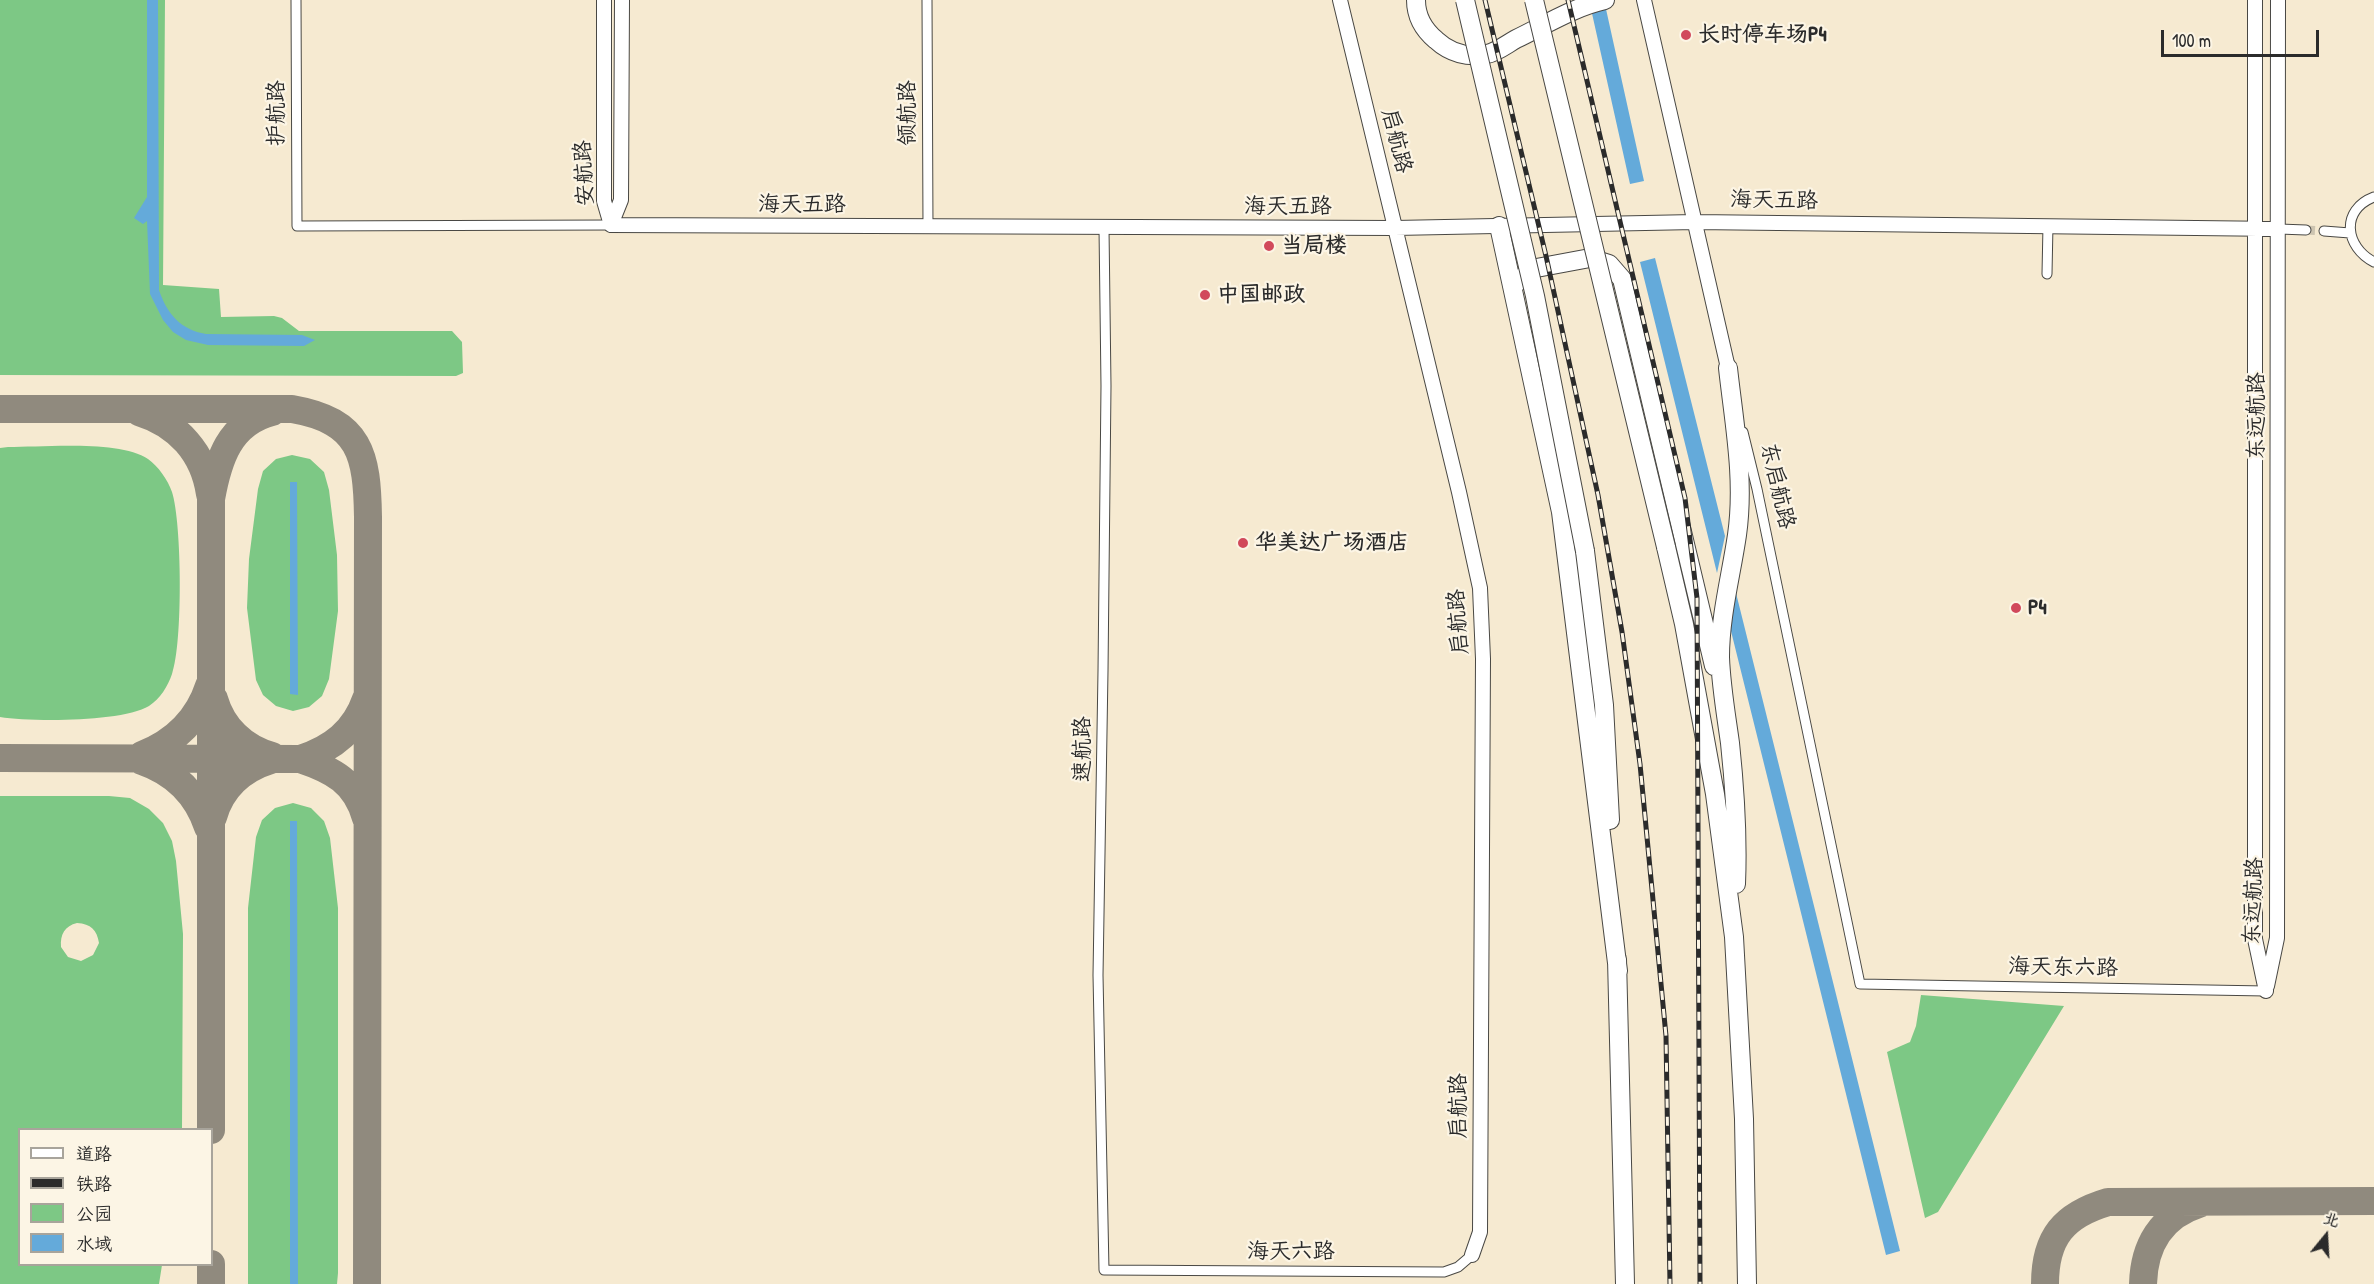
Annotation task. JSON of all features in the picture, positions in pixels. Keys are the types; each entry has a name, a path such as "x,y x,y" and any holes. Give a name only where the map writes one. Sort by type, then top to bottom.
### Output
{"highway":[{"path":"1416,0 1416,9 1426,32 1441,45 1455,53 1465,55 1489,54 1584,4 1605,0"},
{"path":"1465,0 1535,296 1585,551 1604,705 1618,971 1625,1276"},
{"path":"1534,0 1684,624 1715,794 1734,937 1744,1119 1747,1276"},
{"path":"1499,226 1561,512 1618,971"},
{"path":"1516,304 1518,282 1531,269 1590,258 1609,264 1622,279 1722,696"},
{"path":"1728,368 1740,470 1740,501 1720,655 1722,696 1735,801 1737,865 1734,937"}],"street":[{"name":"护航路","path":"296,0 297,226"},
{"name":"安航路","path":"604,0 604,201 611,225"},
{"name":"安航路","path":"611,225 621,200 622,0"},
{"name":"领航路","path":"927,0 928,226"},
{"name":"启航路","path":"1340,0 1460,492 1480,588 1483,658 1480,1232 1472,1255"},
{"name":"东启航路","path":"1644,0 1757,489 1860,984"},
{"name":"东远航路","path":"2255,0 2255,939 2266,991"},
{"name":"东远航路","path":"2266,991 2277,938 2278,0"},
{"path":"2374,197 2359,206 2351,218 2350,233 2358,250 2374,262"},
{"name":"海天五路","path":"297,226 1395,228 1695,222 2279,229"},
{"path":"2047,274 2048,225"},
{"name":"速航路","path":"1104,228 1106,386 1098,989 1104,1270"},
{"path":"2279,229 2306,230"},
{"path":"2324,231 2350,233"},
{"name":"海天东六路","path":"1860,984 2266,991"},
{"name":"海天六路","path":"1104,1270 1444,1272 1458,1267 1472,1255"}],"green space":[{"path":"0,0 165,0 163,285 219,289 221,317 274,316 282,318 299,331 452,331 462,342 463,373 456,376 0,375"},
{"path":"81,446 119,449 148,459 159,469 168,483 172,492 178,529 180,583 178,637 176,659 170,679 160,696 149,706 136,711 99,718 33,720 0,717 0,448"},
{"path":"292,455 310,459 324,472 329,490 337,555 338,611 329,679 322,696 309,707 293,711 276,706 263,695 256,680 247,608 249,559 258,489 263,471 276,459"},
{"path":"0,796 130,798 149,809 163,823 172,841 183,934 182,1128 18,1128 18,1266 162,1266 159,1284 0,1284","holes":["77,923 90,926 97,935 99,943 93,955 81,961 68,957 61,947 62,934 66,928"]},
{"path":"293,803 311,808 324,821 330,838 338,908 337,1284 248,1284 248,908 256,837 262,820 275,808"},
{"path":"1921,995 2064,1006 1938,1212 1925,1218 1887,1052 1910,1042 1916,1026"}],"water":[{"path":"147,0 158,0 159,290 162,299 176,320 197,332 302,335 315,340 304,346 208,345 186,340 173,332 163,320 150,294 147,221 143,224 134,218 147,197"},
{"path":"1589,0 1604,0 1644,181 1630,184"},
{"path":"1655,258 1725,536 1717,573 1640,262"},
{"path":"290,482 297,482 298,695 290,694"},
{"path":"1736,593 1900,1251 1886,1255 1729,623"},
{"path":"290,821 297,821 298,1284 290,1284"}],"taxiway":[{"path":"0,409 292,409 333,422 346,432 362,459 368,517 367,1284"},
{"path":"139,412 166,424 187,442 202,466 210,494"},
{"path":"211,1128 211,499 217,470 228,445 245,425 257,417 272,412"},
{"path":"142,755 165,744 184,728 199,709 209,686"},
{"path":"214,699 222,719 235,735 252,748 272,756"},
{"path":"0,758 300,759 322,750 341,737 356,720 366,699"},
{"path":"300,759 342,779 356,795 366,818"},
{"path":"213,817 221,797 234,781 242,774 271,760"},
{"path":"142,761 164,771 183,786 198,804 208,827"},
{"path":"2045,1284 2049,1253 2060,1230 2080,1214 2108,1202 2374,1201"},
{"path":"2143,1284 2147,1257 2157,1234 2174,1216 2199,1204"},
{"path":"211,1266 211,1284"}],"tunnel":[{"path":"2306,230 2324,231"}],"railway":[{"path":"1485,0 1546,256 1598,495 1622,632 1640,764 1666,1036 1670,1284"},
{"path":"1568,0 1685,498 1697,598 1700,1284"}],"place":[{"name":"长时停车场P4","path":"1686,35"},
{"name":"当局楼","path":"1269,246"},
{"name":"中国邮政","path":"1205,295"},
{"name":"华美达广场酒店","path":"1243,543"},
{"name":"P4","path":"2016,608"}]}
